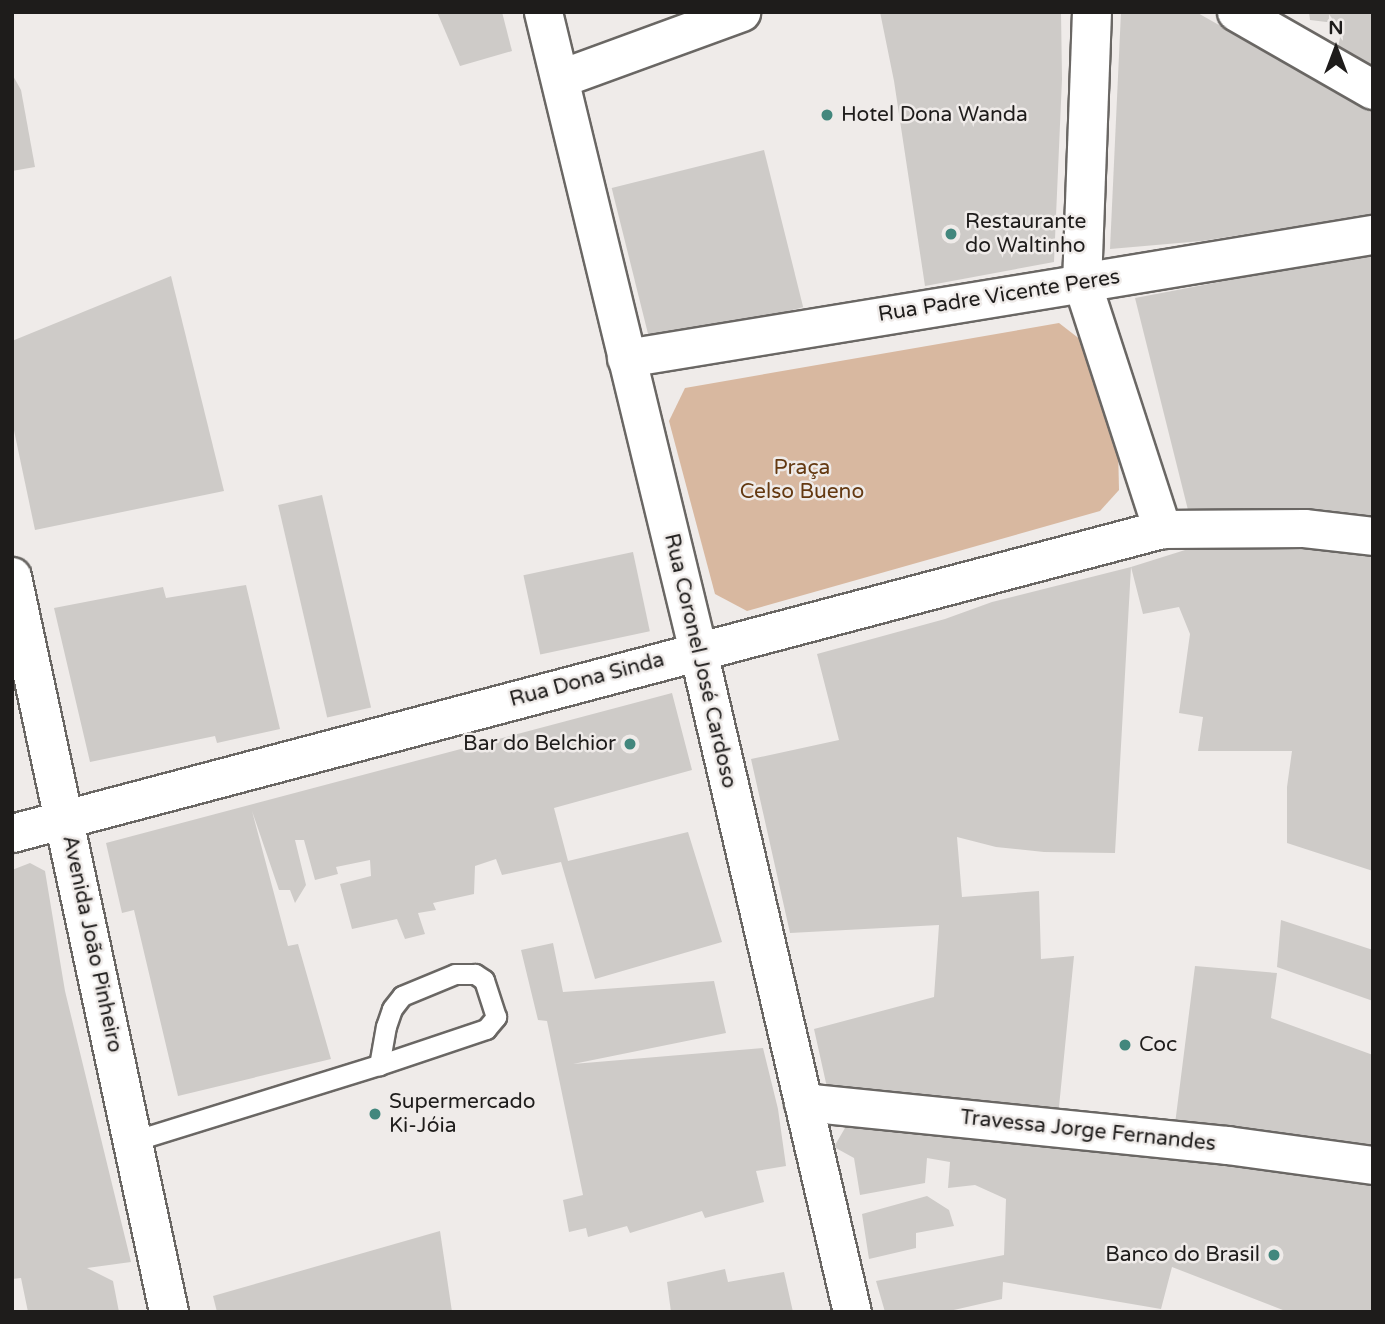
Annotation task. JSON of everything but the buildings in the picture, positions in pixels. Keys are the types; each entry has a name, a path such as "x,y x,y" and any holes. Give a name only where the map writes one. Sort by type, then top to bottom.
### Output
{"street":[{"name":"Rua Coronel José Cardoso","path":"543,12 698,651 852,1312"},
{"path":"561,78 741,12"},
{"path":"1093,12 1082,283 1162,529"},
{"path":"1237,12 1373,90"},
{"name":"Rua Padre Vicente Peres","path":"626,358 1373,235"},
{"name":"Rua Dona Sinda","path":"12,833 1162,529 1304,528 1373,536"},
{"name":"Avenida João Pinheiro","path":"12,577 169,1312"},
{"name":"Travessa Jorge Fernandes","path":"803,1101 1227,1145 1373,1166"}],"lane":[{"path":"133,1141 379,1065 492,1025 496,1017 495,1008 484,980 475,974 455,974 402,996 392,1009 386,1026 379,1065"}],"green space":[{"name":"Praça Celso Bueno","path":"1059,323 1090,347 1118,447 1119,490 1100,511 747,611 715,594 669,421 685,388"}],"place":[{"name":"Hotel Dona Wanda","path":"827,115"},
{"name":"Restaurante do Waltinho","path":"951,234"},
{"name":"Bar do Belchior","path":"630,744"},
{"name":"Coc","path":"1125,1045"},
{"name":"Supermercado Ki-Jóia","path":"375,1114"},
{"name":"Banco do Brasil","path":"1274,1255"}]}
